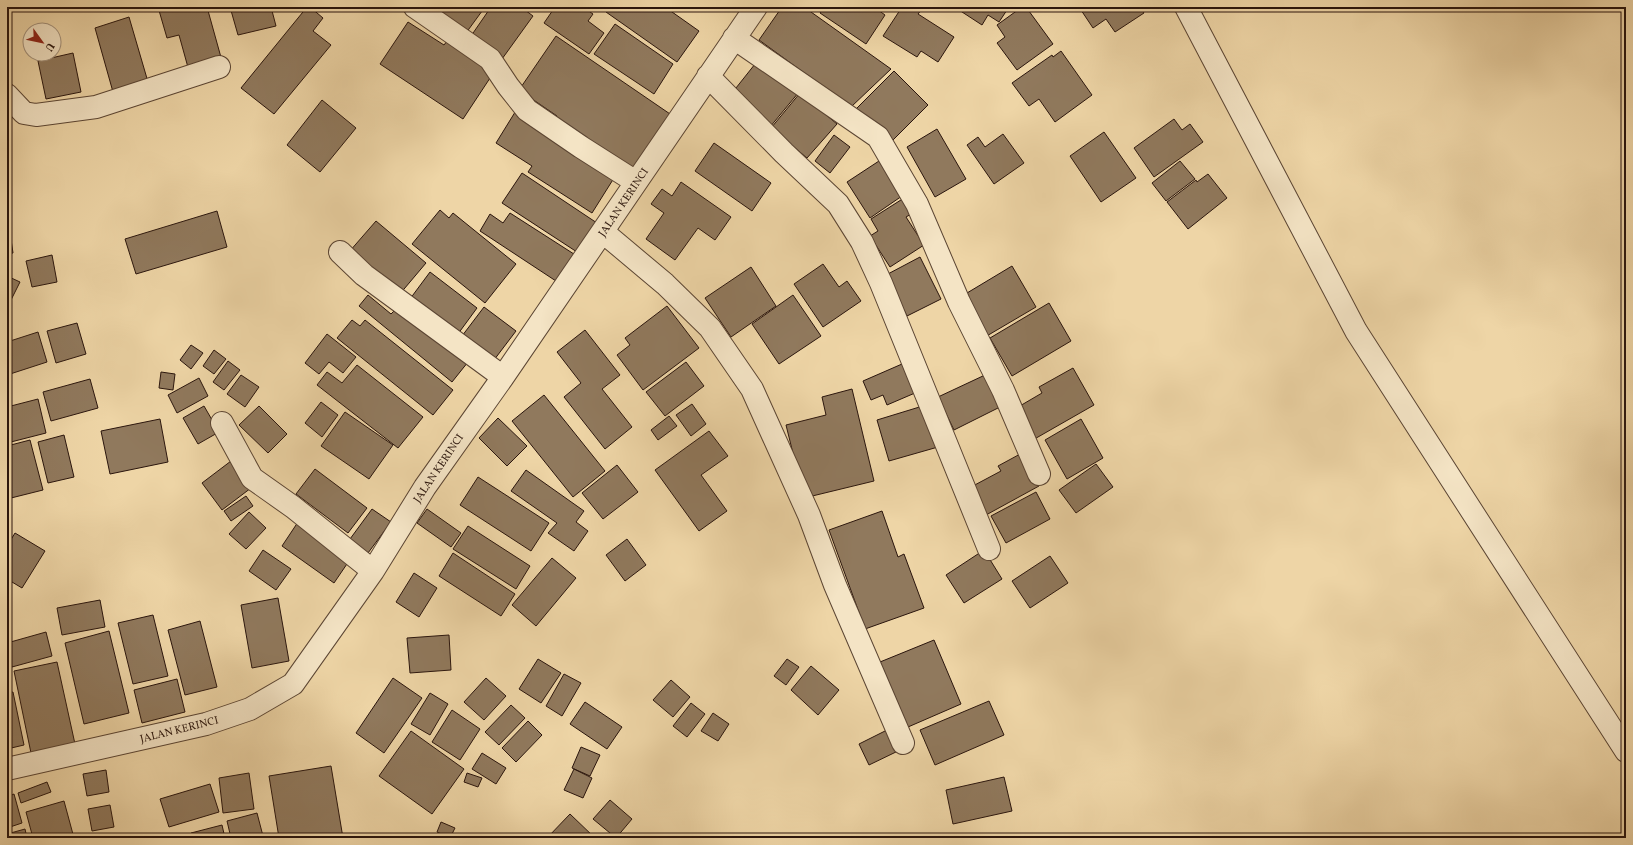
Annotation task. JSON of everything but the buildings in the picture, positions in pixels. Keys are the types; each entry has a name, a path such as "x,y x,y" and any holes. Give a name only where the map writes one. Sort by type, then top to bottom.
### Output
{"street":[{"path":"415,7 490,59 508,86 527,110 636,182"},
{"name":"JALAN KERINCI","path":"7,769 206,724 250,709 293,684 373,571 425,486 503,377 756,7"},
{"path":"1186,7 1356,331 1626,751"},
{"path":"734,38 878,137 917,204 959,302 1003,390 1039,474"},
{"path":"7,95 24,113 36,116 96,107 219,67"},
{"path":"708,76 784,153 838,204 862,242 881,283 989,549"},
{"path":"603,232 665,284 710,328 752,389 809,515 835,585 903,743"},
{"path":"340,252 364,275 503,377"},
{"path":"222,423 252,478 293,507 373,571"}]}
